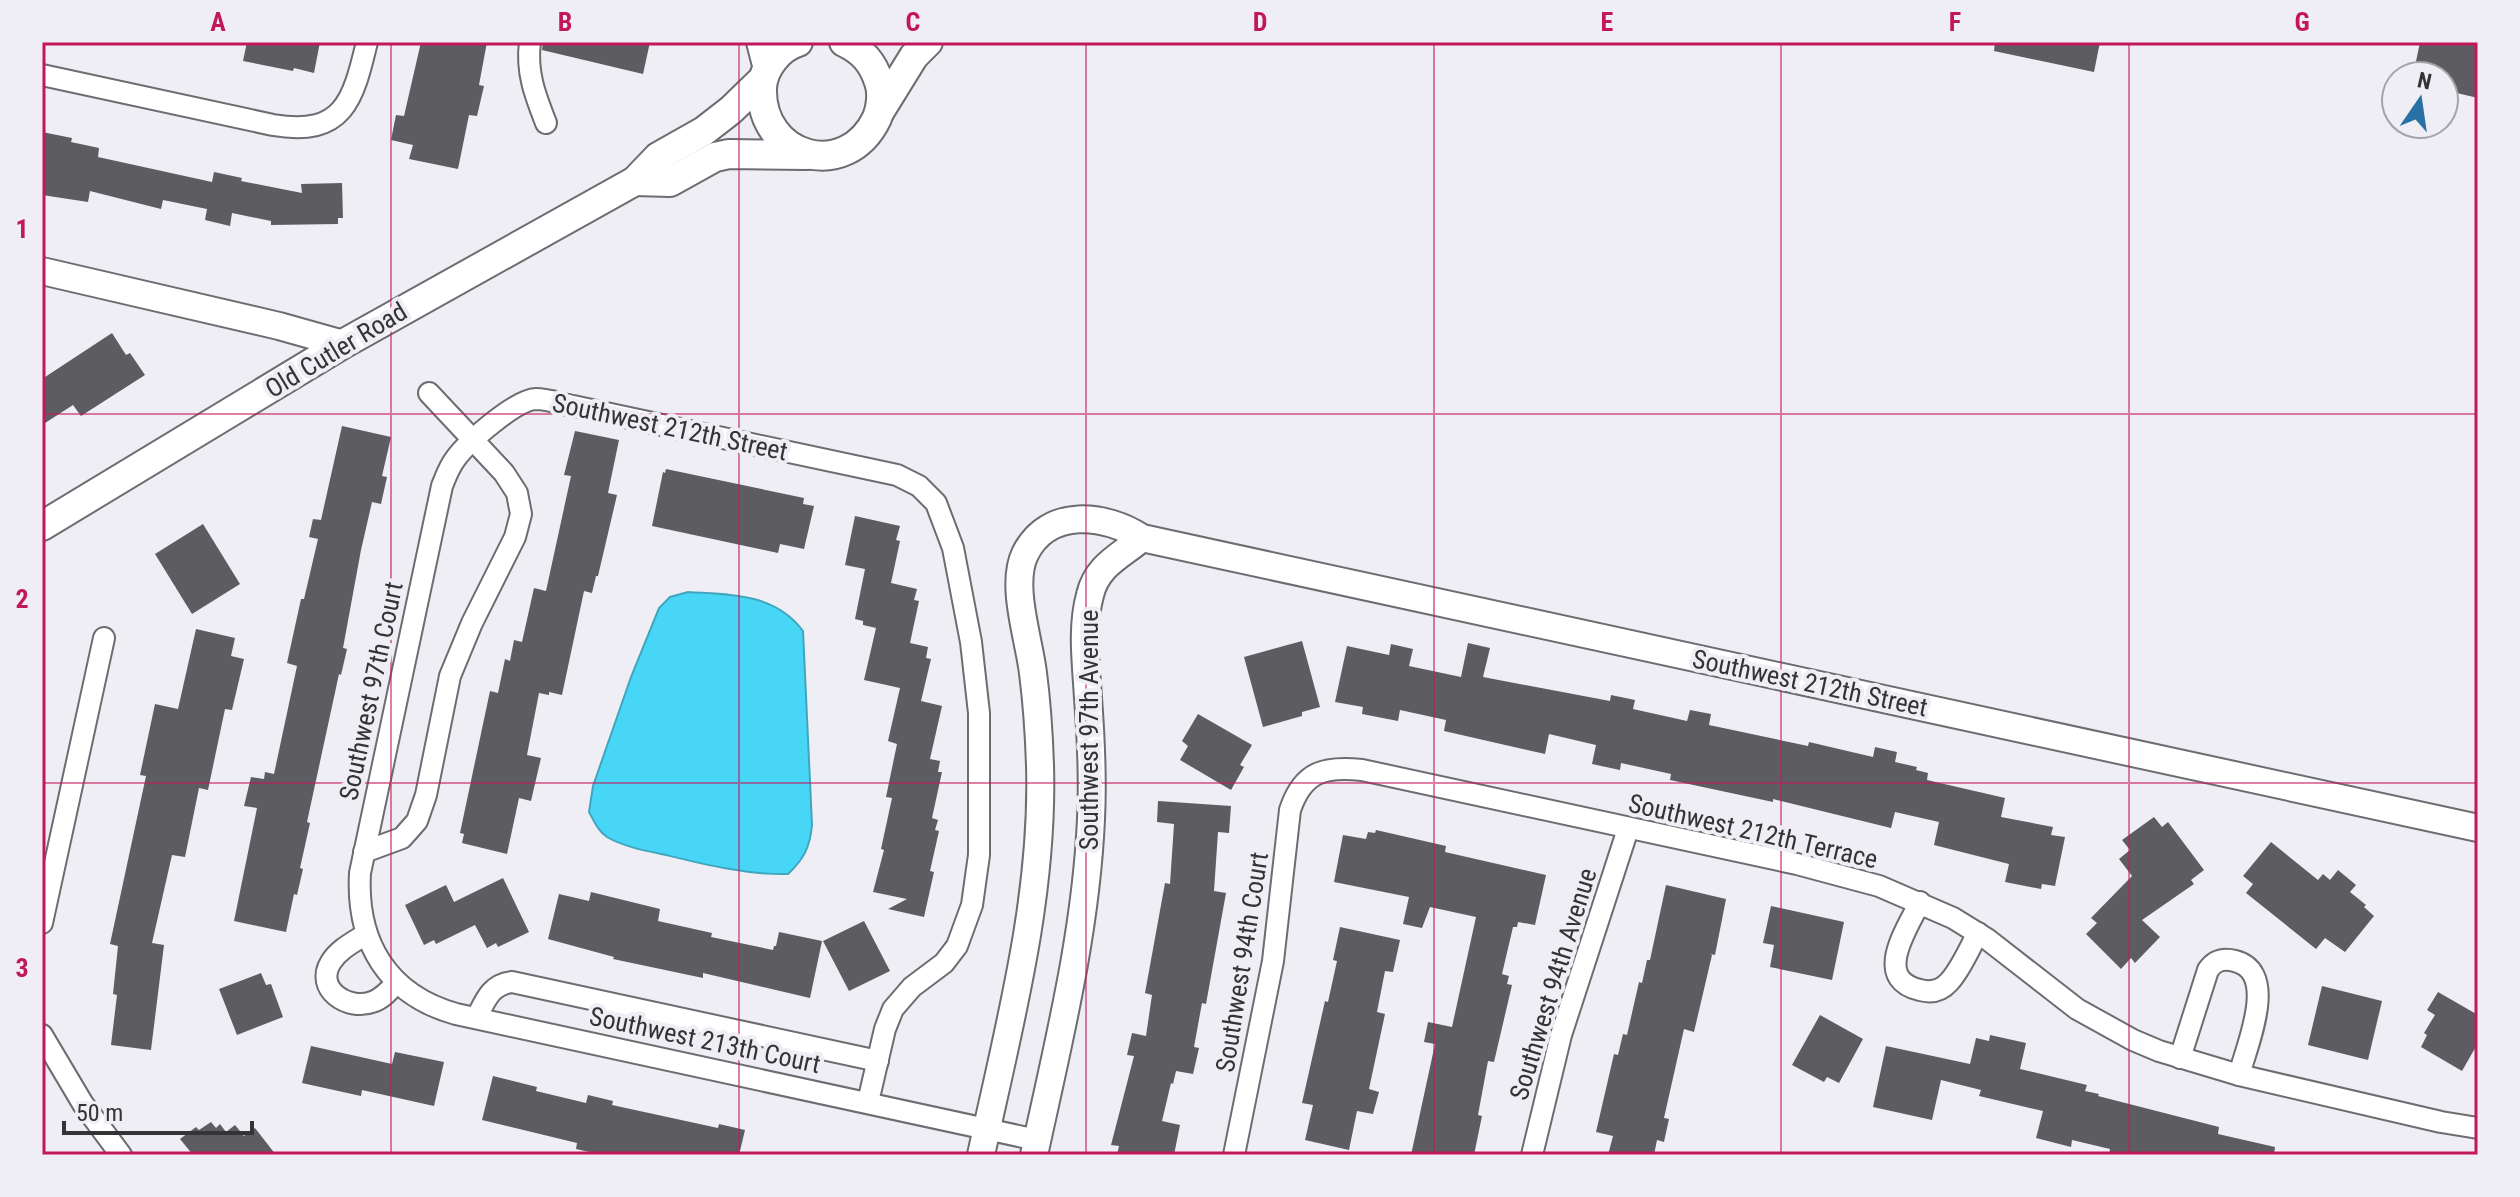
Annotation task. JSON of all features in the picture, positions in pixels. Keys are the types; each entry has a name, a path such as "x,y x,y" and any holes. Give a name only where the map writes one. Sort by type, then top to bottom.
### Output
{"main road":[{"name":"Old Cutler Road","path":"42,526 343,344 635,181 658,157 704,131 731,110 765,74 773,60 798,42"},
{"path":"844,42 857,48 873,66 881,88 880,111"},
{"path":"880,111 914,56 928,42"},
{"path":"765,74 762,105 769,127 786,145 807,155"},
{"name":"Old Cutler Road","path":"635,181 670,182 715,157 729,154 831,156 853,148 870,132 880,111"}],"street":[{"path":"42,75 287,128 310,127 330,120 345,106 356,87 367,42"},
{"path":"530,42 530,77 546,123"},
{"path":"760,42 765,74"},
{"path":"42,271 279,326 343,344"},
{"path":"364,852 402,838 417,821 426,795 450,676 462,643 520,524 520,504 512,483 429,393"},
{"name":"Southwest 212th Street","path":"472,442 513,409 536,399 897,475 919,486 936,503 953,548 976,680 979,754 976,885 957,946 944,963 912,987 893,1009 878,1061"},
{"name":"Southwest 97th Court","path":"378,959 366,934 359,887 364,852 442,486 452,464 472,442"},
{"name":"Southwest 97th Avenue","path":"981,1155 1025,951 1037,859 1038,721 1034,675 1020,594 1021,568 1025,554 1046,529 1069,520 1094,520 1124,526 1142,538 1107,563 1094,582 1088,603 1085,645 1092,776 1088,868 1075,960 1036,1147"},
{"name":"Southwest 212th Street","path":"1142,538 2478,828"},
{"path":"42,923 104,638"},
{"name":"Southwest 212th Terrace","path":"1306,781 1317,773 1331,769 1362,770 1846,875 1920,902 1978,933 2077,1009 2133,1040 2239,1075 2478,1128"},
{"name":"Southwest 94th Court","path":"1234,1155 1273,961 1290,810 1295,794 1306,781"},
{"name":"Southwest 94th Avenue","path":"1532,1155 1557,1046 1628,829"},
{"path":"1920,902 1894,963 1903,983 1916,990 1938,991 1949,983 1978,933"},
{"path":"366,934 339,953 329,966 328,979 332,993 345,1003 363,1005 379,999 397,982"},
{"name":"Southwest 213th Court","path":"378,959 397,982 430,1005 987,1128 1036,1147"},
{"path":"2180,1058 2208,970 2214,962 2224,959 2239,962 2251,969 2260,991 2239,1075"},
{"path":"477,1017 494,988 512,982 878,1061 868,1102"},
{"path":"42,1035 83,1104 121,1155"}],"water":[{"path":"688,592 751,598 766,603 779,609 803,631 812,825 805,852 788,874 727,869 628,846 604,835 589,812 593,786 659,608 670,597"}],"building":[{"path":"247,42 320,42 314,73 243,61"},
{"path":"421,42 487,42 479,85 484,86 477,116 469,115 458,169 409,159 413,145 391,140 396,115 404,116"},
{"path":"543,42 650,42 643,74 542,50"},
{"path":"1995,42 2100,42 2094,72 1994,51"},
{"path":"2420,42 2478,42 2478,98 2460,94 2460,60 2416,60"},
{"path":"42,132 99,148 98,157 212,182 214,172 242,178 241,181 302,193 301,184 342,183 343,218 338,218 338,224 271,225 271,221 232,213 230,226 205,220 207,209 163,200 161,209 90,191 88,202 42,195"},
{"path":"112,333 126,355 130,353 145,375 81,416 73,405 42,425 42,379"},
{"path":"342,426 391,437 382,476 387,477 381,504 372,502 361,550 343,648 347,649 307,822 310,823 300,868 303,869 286,932 234,921 257,808 244,806 251,777 264,779 265,772 274,774 297,666 287,663 318,539 309,537 313,519 321,520"},
{"path":"575,431 619,440 608,493 617,495 598,576 592,593 584,591 562,695 539,693 527,755 541,758 531,801 519,798 507,854 462,843 464,834 460,833 490,691 498,693 505,659 510,661 514,640 522,642 534,588 546,591 571,476 564,475"},
{"path":"666,469 804,498 803,504 814,506 804,549 780,544 778,553 652,526"},
{"path":"855,516 900,526 891,583 917,589 914,600 919,601 910,643 928,647 926,658 931,659 921,701 942,706 930,759 940,761 938,772 942,772 932,818 938,820 935,830 939,831 924,917 888,909 907,899 873,892 884,850 881,849 892,798 886,797 897,744 888,741 900,688 864,680 876,628 855,619 865,569 845,565"},
{"path":"203,524 240,584 192,614 155,554"},
{"path":"196,629 235,638 231,656 244,659 232,710 225,709 208,790 199,788 185,857 172,855 152,943 164,945 151,1050 111,1045 117,995 113,994 118,946 110,944 146,776 140,775 155,704 178,709"},
{"path":"1302,641 1320,707 1302,712 1302,716 1263,727 1244,657"},
{"path":"1468,643 1490,648 1483,677 1610,701 1611,695 1635,700 1633,709 1687,721 1690,710 1711,714 1709,725 1808,746 1809,742 1873,757 1875,747 1897,752 1895,762 1928,773 1927,780 2005,798 2001,817 2053,827 2051,835 2065,837 2055,886 2042,884 2041,889 2005,882 2009,864 1934,845 1939,822 1895,812 1891,828 1773,799 1773,802 1670,780 1671,774 1621,763 1620,770 1592,764 1596,745 1549,734 1545,754 1444,731 1446,720 1400,710 1398,721 1362,714 1363,707 1335,702 1347,646 1389,655 1391,644 1413,649 1409,666 1461,677"},
{"path":"1198,714 1252,745 1240,765 1244,767 1231,790 1180,760 1188,746 1182,741"},
{"path":"1158,801 1231,806 1229,833 1218,832 1214,891 1226,893 1206,1004 1202,1003 1194,1047 1199,1048 1193,1074 1176,1071 1162,1121 1180,1125 1174,1155 1117,1155 1119,1146 1111,1145 1134,1056 1127,1055 1132,1033 1146,1036 1152,995 1145,993 1165,883 1170,884 1174,824 1157,822"},
{"path":"2154,817 2162,827 2168,822 2204,870 2191,880 2194,884 2142,920 2160,937 2135,963 2131,958 2121,969 2086,934 2097,923 2091,918 2132,876 2119,859 2130,850 2122,840"},
{"path":"1376,830 1446,846 1445,852 1546,875 1535,925 1518,922 1517,927 1513,927 1502,974 1509,976 1507,984 1512,985 1494,1062 1488,1061 1474,1155 1411,1155 1435,1044 1424,1042 1428,1022 1452,1027 1476,917 1430,907 1422,928 1403,924 1409,897 1334,882 1343,835 1366,839 1368,832 1375,833"},
{"path":"2271,842 2318,880 2323,874 2330,880 2338,870 2356,885 2350,892 2374,916 2345,952 2325,938 2316,949 2246,893 2253,884 2243,876"},
{"path":"503,878 529,932 498,947 496,943 487,948 475,925 436,944 434,940 424,945 405,905 446,885 454,902"},
{"path":"1666,885 1726,899 1715,955 1710,954 1694,1032 1684,1029 1664,1118 1669,1119 1664,1142 1657,1140 1654,1155 1608,1155 1613,1136 1596,1132 1614,1054 1618,1055 1623,1034 1627,1035 1639,982 1642,983 1647,960 1650,960"},
{"path":"591,892 660,909 658,921 712,933 711,937 773,950 779,932 822,941 810,998 703,973 703,978 613,959 548,939 559,894 589,901"},
{"path":"1771,906 1844,922 1832,980 1770,967 1774,945 1763,943"},
{"path":"864,921 890,971 849,991 823,941"},
{"path":"1340,927 1400,940 1393,972 1385,971 1377,1012 1385,1014 1369,1089 1379,1092 1373,1114 1357,1111 1349,1150 1305,1140 1313,1105 1302,1103 1337,961 1333,960"},
{"path":"261,973 266,985 271,984 283,1017 237,1035 219,989"},
{"path":"2322,986 2382,1001 2368,1060 2308,1045"},
{"path":"2438,992 2478,1015 2478,1043 2462,1071 2421,1047 2427,1035 2424,1033 2435,1015 2427,1010"},
{"path":"1820,1015 1863,1039 1839,1083 1827,1077 1824,1082 1792,1065"},
{"path":"1990,1035 2026,1043 2020,1069 2087,1085 2085,1091 2098,1096 2219,1127 2218,1134 2275,1147 2274,1155 2109,1155 2110,1149 2072,1140 2071,1147 2036,1138 2043,1111 1979,1096 1981,1090 1941,1080 1932,1120 1873,1107 1886,1046 1970,1064 1976,1038 1989,1041"},
{"path":"311,1046 392,1064 395,1052 444,1062 434,1106 362,1090 361,1096 302,1083"},
{"path":"493,1076 537,1087 536,1091 586,1103 588,1095 613,1101 612,1105 718,1128 719,1124 745,1130 739,1155 603,1155 576,1149 577,1143 482,1120"},
{"path":"211,1122 216,1128 220,1124 226,1132 235,1125 244,1136 255,1128 276,1155 193,1155 180,1139 196,1127 199,1130"}]}
